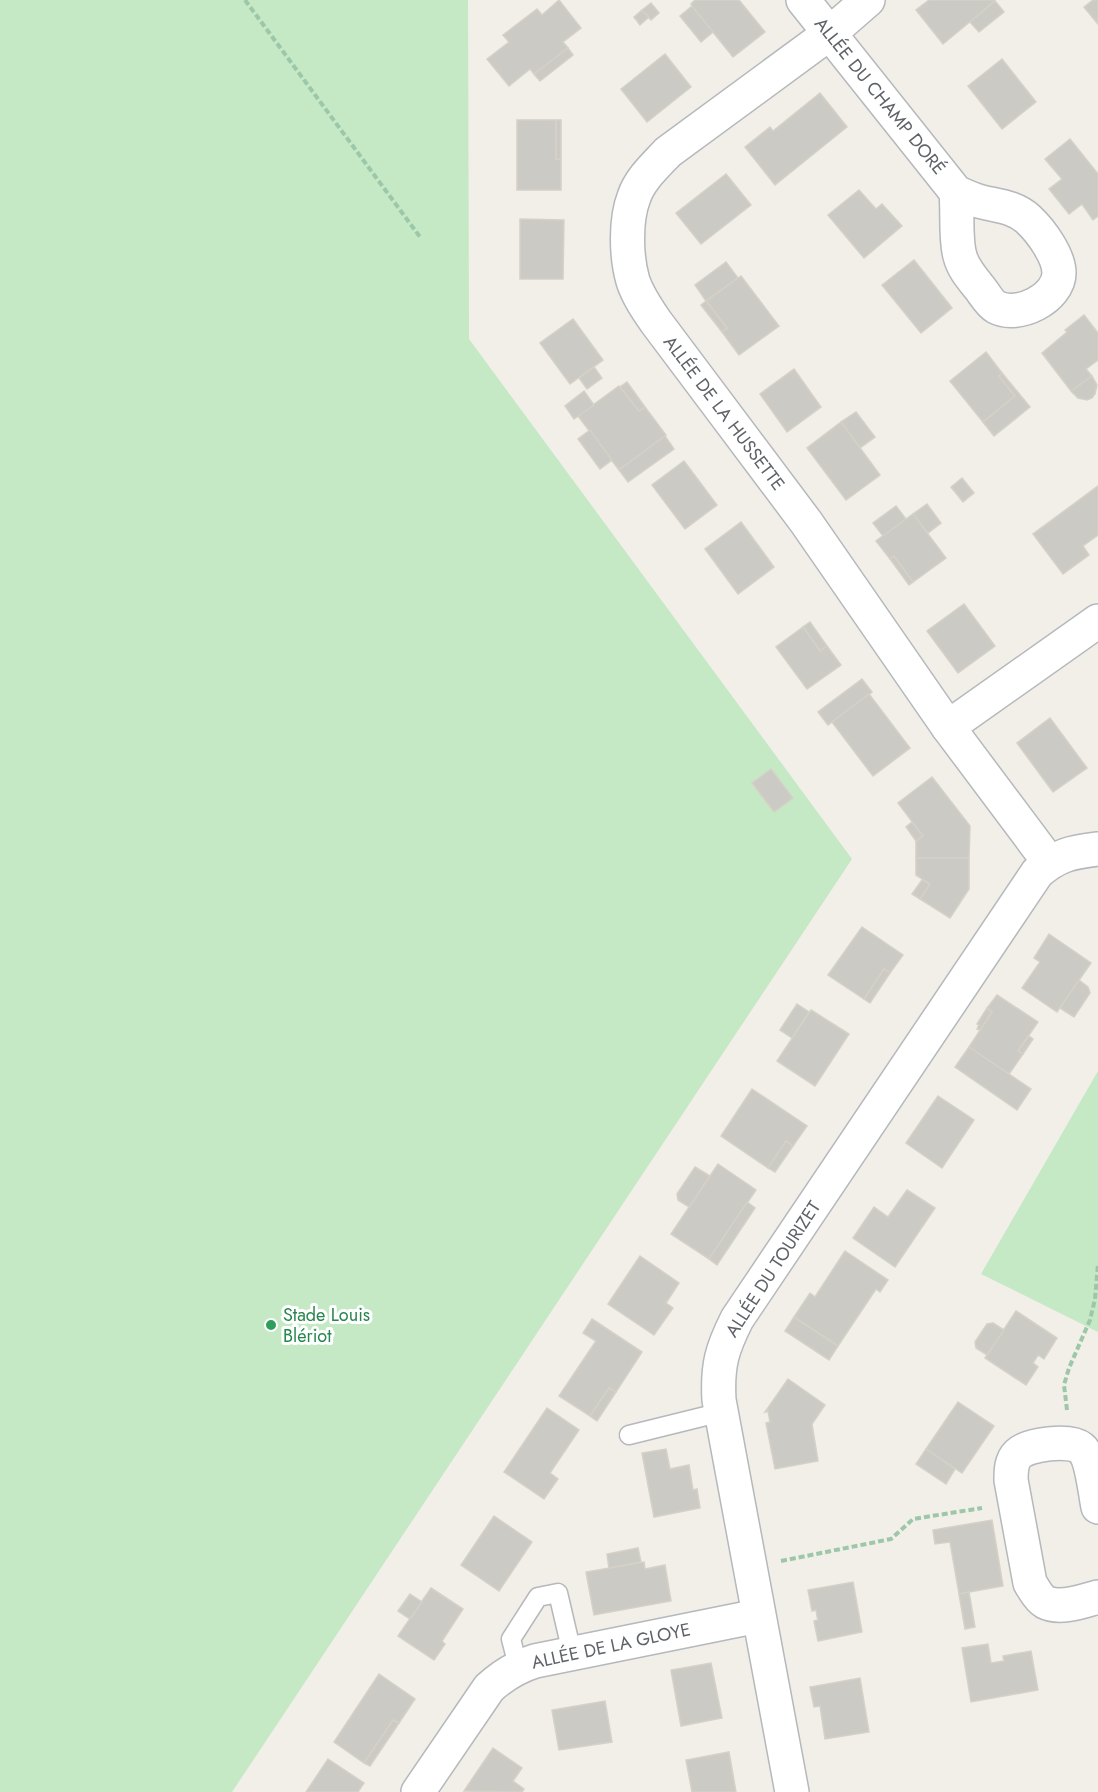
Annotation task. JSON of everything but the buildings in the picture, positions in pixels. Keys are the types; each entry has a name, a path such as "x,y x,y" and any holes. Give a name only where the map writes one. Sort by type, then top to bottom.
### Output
{"street":[{"name":"ALLÉE DU CHAMP DORÉ","path":"803,0 956,192"},
{"name":"ALLÉE DE LA HUSSETTE","path":"868,0 831,33 668,152 647,175 634,196 629,223 629,260 634,282 643,303 656,322 806,522 948,727 1049,862"},
{"path":"948,727 1098,621"},
{"name":"ALLÉE DU TOURIZET","path":"792,1792 722,1412 718,1380 725,1342 737,1319 1037,873 1049,862 1067,853 1098,849"},
{"path":"1098,1507 1088,1457 1082,1448 1071,1443 1054,1443 1028,1448 1017,1454 1011,1467 1011,1480 1030,1583 1046,1602 1059,1605 1098,1597"},
{"name":"ALLÉE DE LA GLOYE","path":"418,1792 489,1688 518,1666 572,1653 758,1617"}],"lane":[{"path":"629,1435 722,1412"},
{"path":"518,1666 511,1639 538,1597 558,1593 572,1653"}],"path":[{"path":"244,0 420,237"},
{"path":"1071,1443 1064,1385 1090,1320 1095,1299 1098,1264"},
{"path":"749,1567 891,1539 914,1520 1015,1502"}],"green space":[{"name":"Stade Louis Blériot","path":"0,0 468,0 469,339 852,859 232,1792 0,1792"},
{"path":"1098,1071 1098,1332 981,1274"}],"place":[{"name":"Stade Louis Blériot","path":"271,1325"}]}
